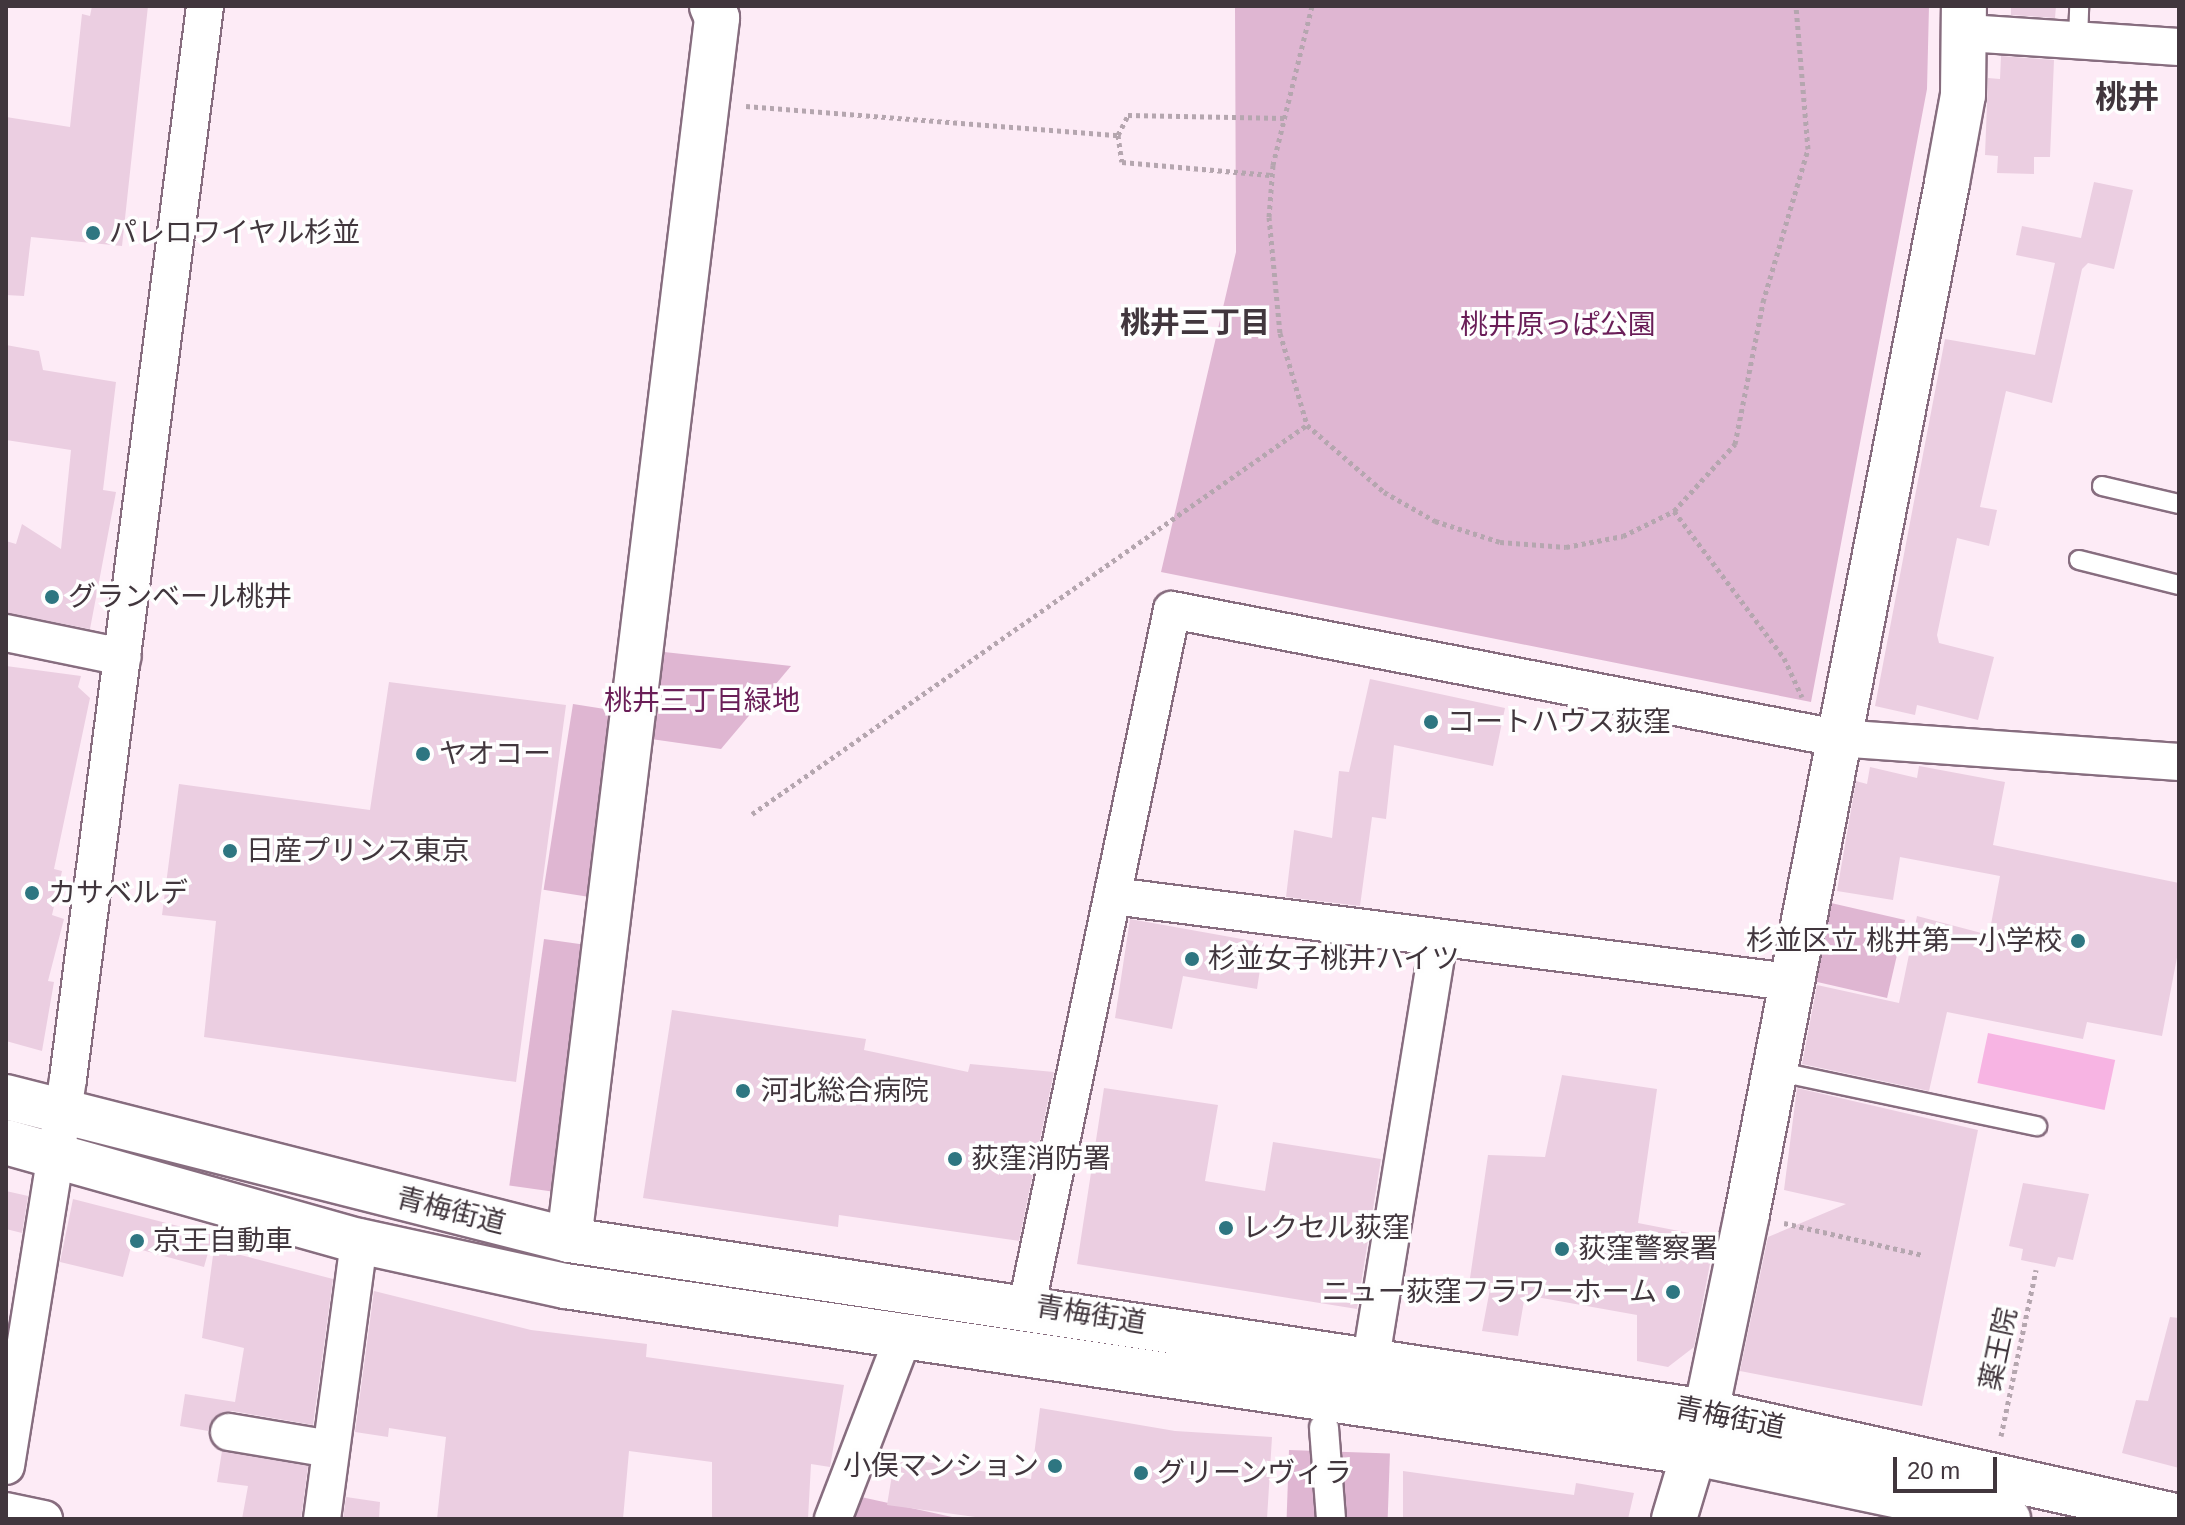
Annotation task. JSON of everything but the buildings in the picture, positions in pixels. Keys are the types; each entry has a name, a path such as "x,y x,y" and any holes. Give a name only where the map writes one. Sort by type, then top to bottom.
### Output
{"main road":[{"path":"569,1240 706,103 712,6"},
{"path":"1674,1519 1706,1412 1747,1214 1789,982 1947,183 1966,20"},
{"name":"青梅街道","path":"6,1097 569,1240 1027,1305 1706,1412 2179,1517"},
{"name":"青梅街道","path":"6,1142 359,1241 565,1286 1695,1453 1983,1516"}],"street":[{"path":"6,1466 14,1357 62,1113 205,6"},
{"path":"1966,20 2078,23 2179,47"},
{"path":"1027,1305 1172,610 1837,738 2178,756"},
{"path":"6,633 123,657"},
{"path":"1113,896 1789,982"},
{"path":"1371,1358 1439,939"},
{"path":"322,1519 359,1241"},
{"path":"833,1519 904,1335"},
{"path":"1324,1428 1331,1519"},
{"path":"229,1432 331,1449"},
{"path":"6,1511 44,1519"}],"lane":[{"path":"2102,486 2179,504"},
{"path":"2079,560 2179,585"},
{"path":"1772,1071 2037,1126"}],"path":[{"path":"1312,6 1272,175 1280,333 1307,425 1384,492 1435,521 1500,542 1566,547 1623,536 1674,511 1722,466 1746,417 1756,332 1808,149 1796,6"},
{"path":"706,103 1118,135"},
{"path":"1272,175 1122,162 1118,135 1128,115 1285,118"},
{"path":"752,814 1307,425"},
{"path":"1674,511 1784,658 1811,716 1837,738"},
{"path":"1747,1214 1923,1255"},
{"name":"薬王院","path":"2001,1436 2036,1270"}],"green space":[{"name":"桃井原っぱ公園","path":"1235,6 1929,6 1927,89 1811,702 1161,572 1236,252"},
{"name":"桃井三丁目緑地","path":"655,651 791,666 721,749 644,738"},
{"name":"桃井三丁目緑地","path":"573,704 625,712 596,898 544,890"},
{"path":"1831,903 1905,920 1887,998 1813,981"},
{"path":"544,939 595,946 561,1193 509,1186"},
{"path":"1289,1450 1390,1454 1388,1519 1287,1519"},
{"path":"852,1495 961,1519 844,1519"}],"shaded area":[{"path":"1988,1033 2115,1060 2105,1110 1977,1083"}],"place":[{"name":"パレロワイヤル杉並","path":"93,233"},
{"name":"グランベール桃井","path":"52,597"},
{"name":"コートハウス荻窪","path":"1431,722"},
{"name":"ヤオコー","path":"423,754"},
{"name":"日産プリンス東京","path":"230,851"},
{"name":"カサベルデ","path":"32,893"},
{"name":"杉並区立 桃井第一小学校","path":"2078,941"},
{"name":"杉並女子桃井ハイツ","path":"1192,959"},
{"name":"河北総合病院","path":"743,1091"},
{"name":"荻窪消防署","path":"955,1159"},
{"name":"レクセル荻窪","path":"1226,1228"},
{"name":"京王自動車","path":"137,1241"},
{"name":"荻窪警察署","path":"1562,1249"},
{"name":"ニュー荻窪フラワーホーム","path":"1673,1292"},
{"name":"小俣マンション","path":"1055,1466"},
{"name":"グリーンヴィラ","path":"1141,1473"}],"district":[{"name":"桃井","path":"2127,97"},
{"name":"桃井三丁目","path":"1195,323"}]}
